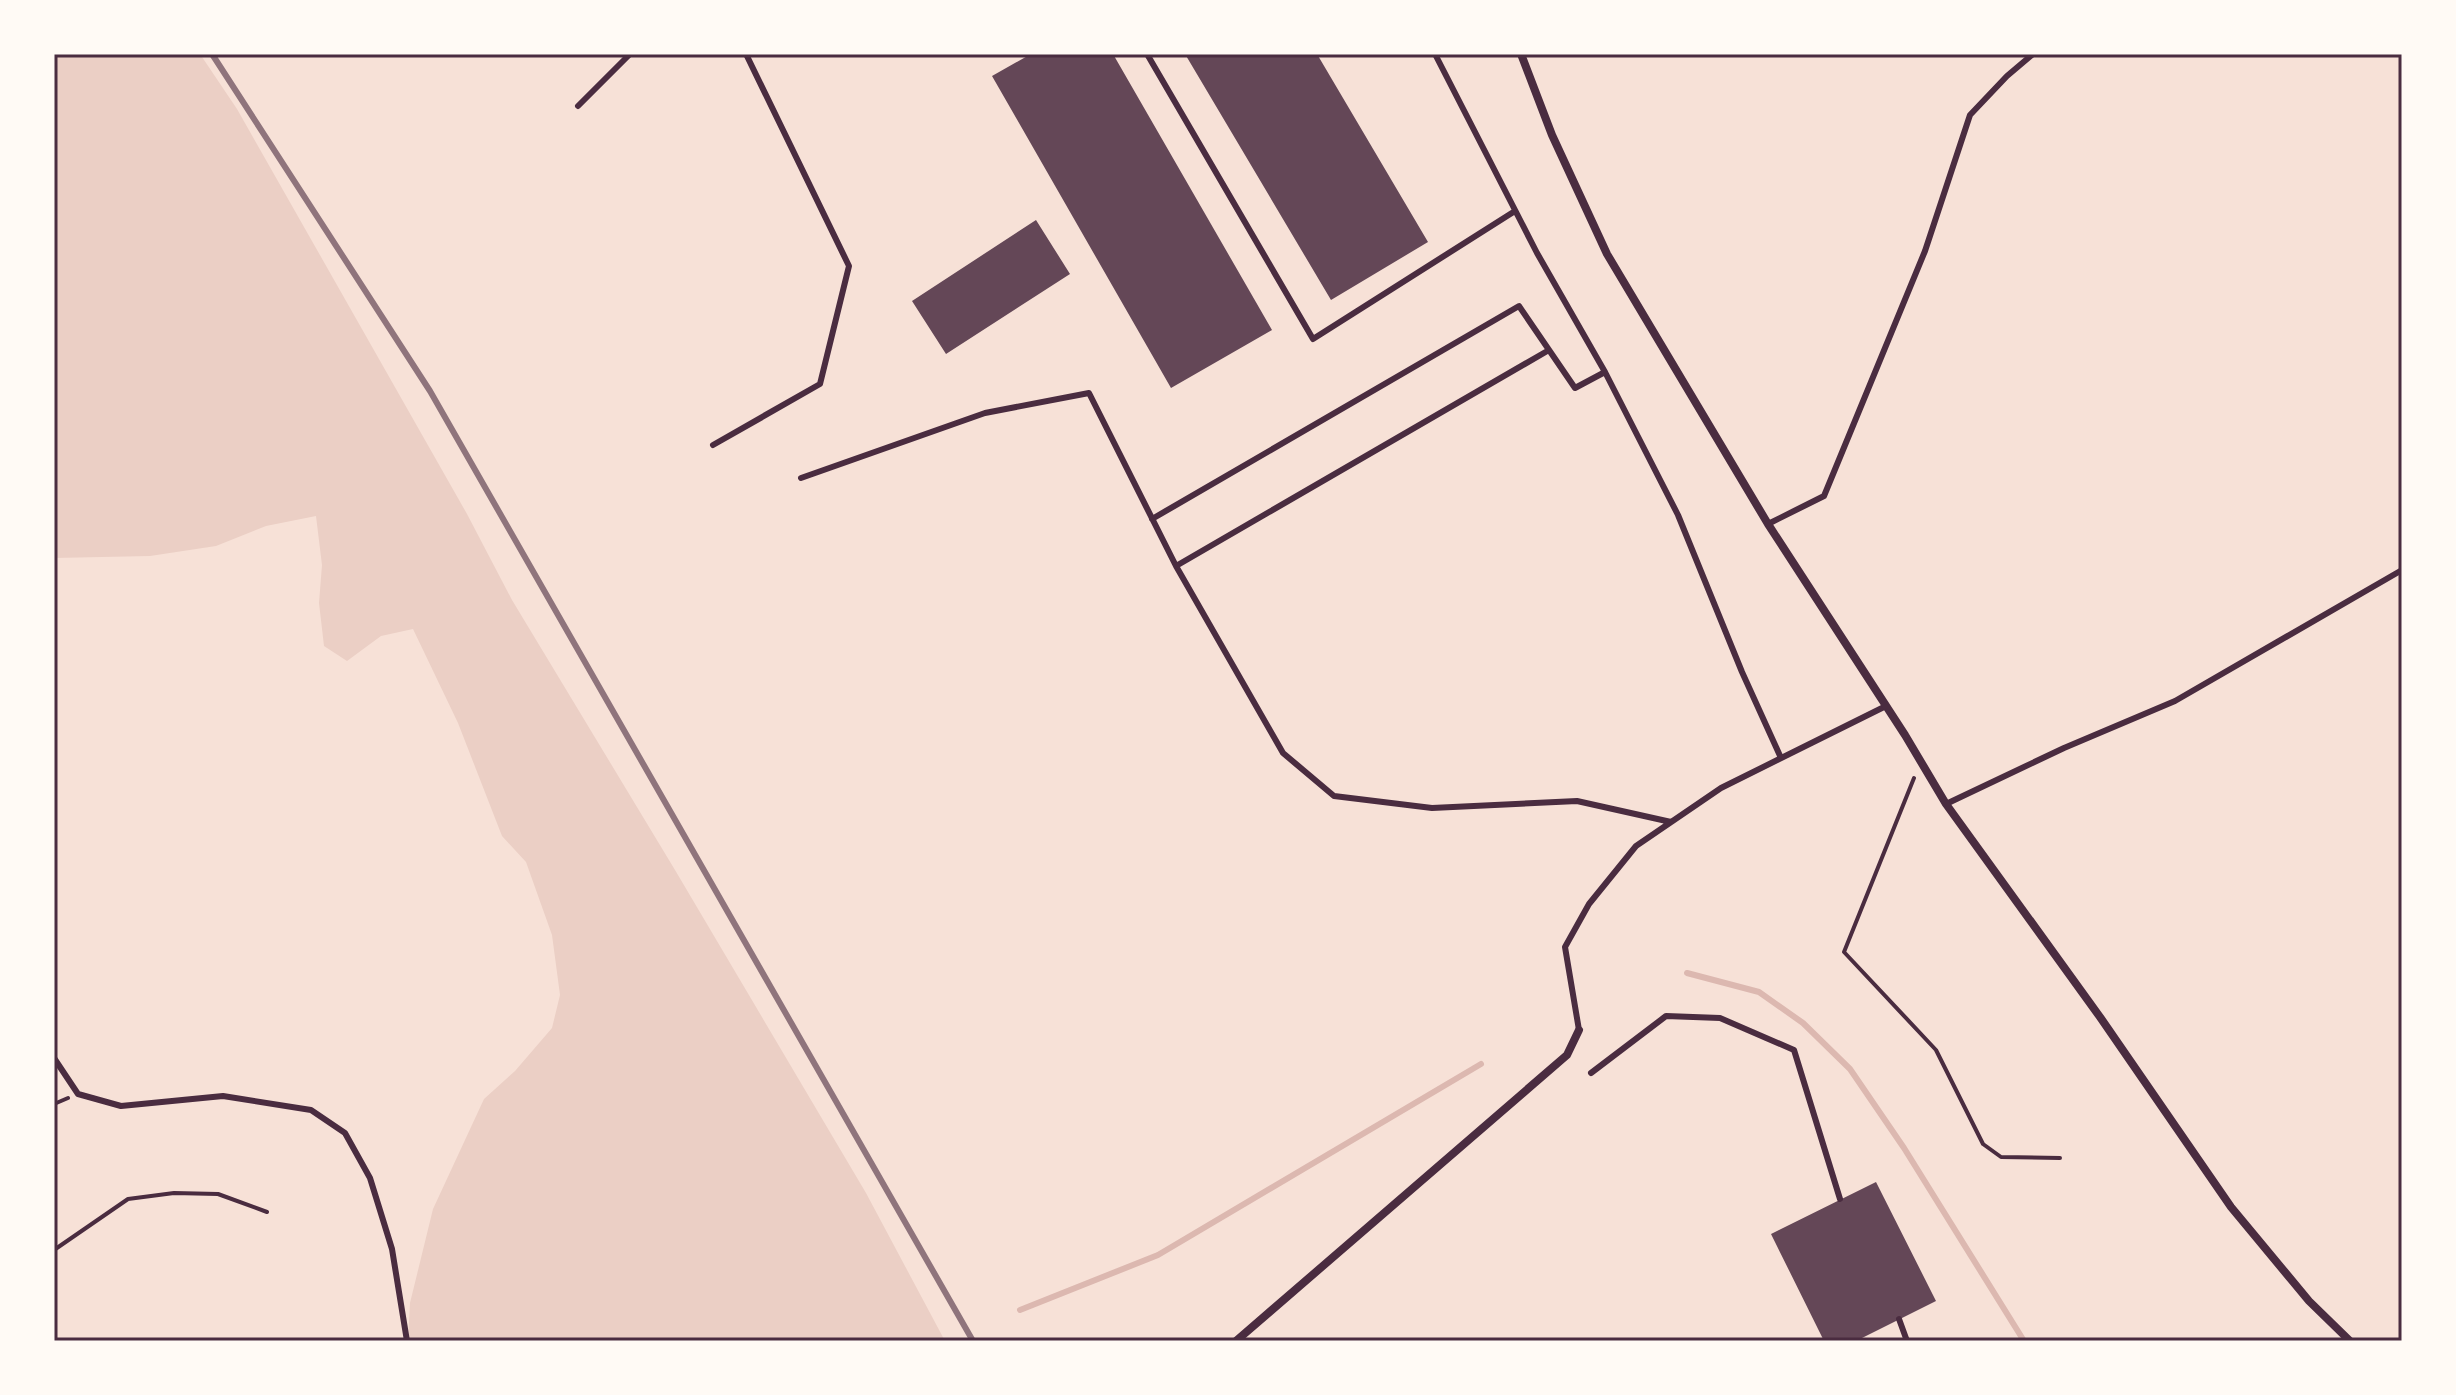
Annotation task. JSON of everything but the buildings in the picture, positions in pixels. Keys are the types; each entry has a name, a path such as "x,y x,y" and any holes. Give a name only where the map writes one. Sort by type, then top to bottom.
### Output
{"street":[{"path":"1521,54 1552,135 1607,254 1768,524 1946,804 2100,1017 2238,1216 2309,1301 2350,1341"},
{"path":"1236,1341 1567,1055 1579,1030"}],"lane":[{"path":"578,106 630,54"},
{"path":"713,445 820,384 849,266 746,54"},
{"path":"1147,54 1313,339 1515,211"},
{"path":"1435,54 1515,211 1605,372 1678,515 1781,758"},
{"path":"1768,524 1824,496 1925,251 1970,115 2033,54"},
{"path":"1152,519 1519,306 1575,388 1605,372"},
{"path":"1176,566 1549,350"},
{"path":"801,478 985,413 1089,393 1176,566 1283,753 1334,796 1432,808 1577,801 1671,822"},
{"path":"1946,804 2064,748 2175,701 2402,570"},
{"path":"1579,1030 1565,947 1589,904 1636,846 1721,788 1886,706"},
{"path":"1591,1073 1666,1016 1720,1018 1794,1050 1840,1199"},
{"path":"54,1058 78,1094 121,1106 223,1096 311,1110 345,1133 370,1178 392,1249 407,1341"},
{"path":"1899,1319 1907,1341"}],"path":[{"path":"1920,761 1844,952 1936,1050 1983,1144 2001,1157 2060,1158"},
{"path":"54,1250 128,1199 174,1193 218,1194 267,1212"}],"shaded area":[{"path":"54,54 200,54 237,109 467,514 512,600 866,1193 945,1341 408,1341 410,1303 433,1209 484,1099 515,1071 552,1028 560,995 552,935 526,862 502,836 458,723 413,629 381,636 347,661 324,646 319,603 322,565 316,516 266,526 216,546 150,556 54,558"}],"waterway":[{"path":"1687,973 1759,992 1803,1023 1850,1069 1904,1148 2024,1341"},
{"path":"1020,1310 1158,1255 1481,1064"}],"railway":[{"path":"212,54 430,391 973,1341"}]}
